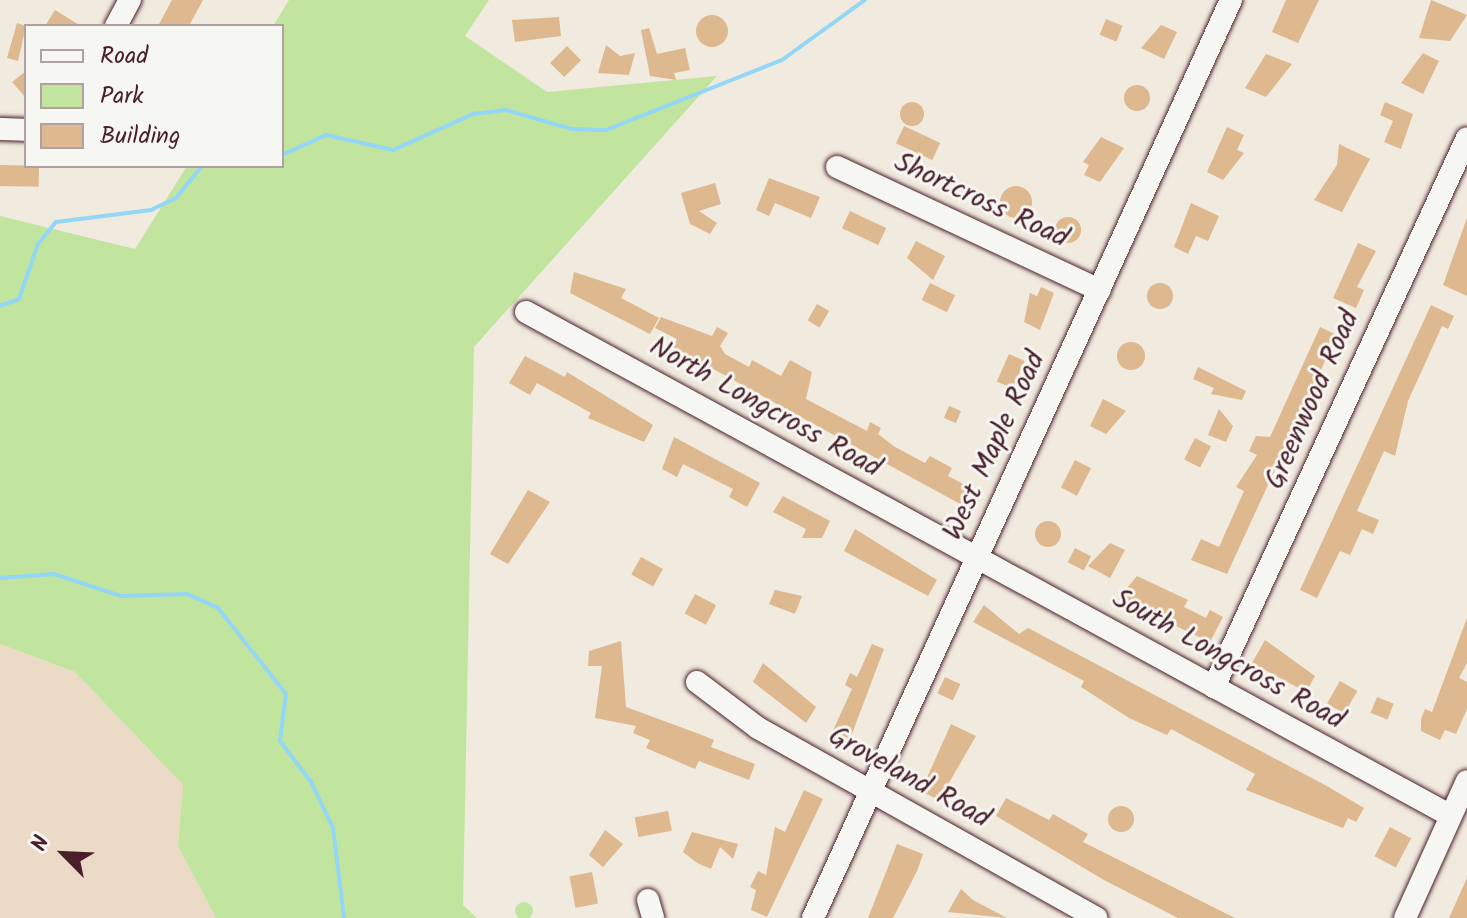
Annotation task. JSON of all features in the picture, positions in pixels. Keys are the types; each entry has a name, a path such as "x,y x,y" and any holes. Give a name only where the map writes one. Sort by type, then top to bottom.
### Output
{"street":[{"path":"117,24 130,0"},
{"name":"West Maple Road","path":"813,918 1231,0"},
{"path":"0,129 24,130"},
{"name":"Greenwood Road","path":"1214,687 1467,138"},
{"name":"Shortcross Road","path":"837,167 1100,290"},
{"name":"North Longcross Road","path":"526,312 976,557"},
{"name":"South Longcross Road","path":"976,557 1451,816"},
{"name":"Groveland Road","path":"697,682 758,728 1096,918"},
{"path":"1405,918 1467,781"}],"shaded area":[{"path":"0,644 75,672 183,785 178,846 216,918 0,918"}],"green space":[{"path":"289,0 489,0 465,36 547,92 717,76 474,347 463,905 477,918 216,918 178,846 183,785 75,672 0,644 0,216 135,249 186,168 284,168 284,24 274,24"},
{"path":"524,902 532,908 532,914 527,919 518,917 515,911"}],"building":[{"path":"172,0 203,0 190,24 159,24"},
{"path":"1286,0 1319,0 1298,43 1272,32"},
{"path":"1431,0 1467,15 1450,41 1419,38"},
{"path":"55,10 78,24 46,24"},
{"path":"712,15 723,20 728,31 723,42 712,47 701,42 696,31 701,20"},
{"path":"559,17 561,36 515,42 512,20"},
{"path":"1106,19 1123,26 1116,42 1100,35"},
{"path":"17,23 24,25 18,61 7,58"},
{"path":"1161,25 1177,32 1164,59 1141,48"},
{"path":"649,28 657,54 685,48 690,70 674,73 676,80 650,76 641,30"},
{"path":"606,45 620,56 635,53 629,75 598,73"},
{"path":"567,46 581,60 564,77 550,63"},
{"path":"1423,53 1439,61 1423,94 1401,83"},
{"path":"1266,54 1292,64 1266,97 1245,88"},
{"path":"24,73 24,96 12,82"},
{"path":"1137,85 1146,89 1150,98 1146,107 1137,111 1128,107 1124,98 1128,89"},
{"path":"912,102 923,109 924,114 917,125 912,126 901,119 900,114 907,103"},
{"path":"1385,102 1413,114 1401,149 1384,142 1393,121 1380,115"},
{"path":"904,126 940,143 932,160 896,143"},
{"path":"1227,127 1244,135 1237,150 1244,153 1223,180 1207,172"},
{"path":"1101,137 1124,148 1100,182 1084,175 1089,165 1083,162"},
{"path":"1339,144 1370,159 1342,212 1314,200 1337,165"},
{"path":"0,165 39,168 39,187 0,186"},
{"path":"769,178 820,197 811,218 775,203 769,216 756,210"},
{"path":"715,183 721,204 699,211 717,223 710,234 690,224 681,193"},
{"path":"1016,186 1027,191 1032,202 1027,213 1016,218 1005,213 1000,202 1005,191"},
{"path":"1191,203 1219,216 1208,241 1196,236 1188,254 1174,247"},
{"path":"850,211 886,228 878,245 842,228"},
{"path":"1068,217 1077,221 1081,230 1077,239 1068,243 1059,239 1055,230 1059,221"},
{"path":"1467,218 1467,296 1443,285"},
{"path":"916,241 945,256 933,280 907,258"},
{"path":"1358,243 1376,251 1357,287 1364,290 1356,308 1333,298"},
{"path":"574,272 626,289 621,298 659,318 650,334 570,293"},
{"path":"930,283 955,295 947,312 922,300"},
{"path":"1160,283 1169,287 1173,296 1169,305 1160,309 1151,305 1147,296 1151,287"},
{"path":"1041,287 1054,293 1040,330 1024,322 1030,293 1037,296"},
{"path":"817,304 829,311 820,327 808,320"},
{"path":"1431,305 1454,316 1448,329 1442,326 1408,401 1395,456 1384,451 1357,511 1379,520 1373,534 1362,529 1350,555 1340,551 1317,598 1300,590"},
{"path":"661,317 712,336 717,327 728,333 720,346 725,354 749,367 752,360 781,376 790,360 812,372 806,399 867,431 870,422 881,428 878,434 895,447 925,463 930,456 952,468 948,476 982,494 973,511 673,347 677,339 655,328"},
{"path":"1320,327 1337,335 1227,574 1191,560 1201,539 1219,547 1244,491 1236,487 1257,455 1249,451 1256,436 1270,437"},
{"path":"1131,342 1141,346 1145,356 1141,366 1131,370 1121,366 1117,356 1121,346"},
{"path":"1009,354 1025,361 1012,388 997,381"},
{"path":"525,356 565,377 567,372 653,425 644,442 588,418 591,413 537,383 530,395 509,383"},
{"path":"1198,367 1246,391 1242,400 1211,394 1214,388 1193,379"},
{"path":"1103,399 1126,411 1106,434 1090,426"},
{"path":"949,406 961,411 956,423 944,418"},
{"path":"1219,409 1233,426 1226,442 1208,435"},
{"path":"674,437 760,483 747,507 729,497 733,489 683,464 677,477 662,469"},
{"path":"1195,438 1211,446 1200,468 1184,459"},
{"path":"1075,460 1091,468 1077,496 1061,488"},
{"path":"528,490 550,502 508,564 490,554"},
{"path":"783,496 830,521 822,538 802,538 806,529 773,512"},
{"path":"1048,521 1057,525 1061,534 1057,543 1048,547 1039,543 1035,534 1039,525"},
{"path":"855,529 937,580 928,596 844,551"},
{"path":"1110,543 1125,550 1110,578 1088,566"},
{"path":"1075,548 1091,556 1084,570 1068,562"},
{"path":"641,557 663,569 653,587 631,574"},
{"path":"1137,576 1188,600 1184,607 1206,618 1210,610 1223,617 1210,642 1118,599"},
{"path":"775,590 802,596 795,614 769,604"},
{"path":"695,594 716,605 706,625 685,613"},
{"path":"984,605 1019,634 1028,628 1364,808 1356,822 1348,818 1343,828 1246,790 1255,774 1171,729 1167,735 1129,718 1081,687 1084,681 973,622"},
{"path":"1467,618 1467,663 1459,678 1467,682 1467,709 1456,734 1445,730 1440,740 1421,731 1421,719 1425,709 1432,712"},
{"path":"1265,640 1315,676 1306,692 1252,663"},
{"path":"621,641 626,707 714,740 711,747 755,764 749,780 699,761 695,769 646,748 650,740 633,733 636,726 595,718 602,666 588,666 589,651"},
{"path":"872,644 884,649 847,747 829,739 852,689 845,685 850,673 857,677"},
{"path":"763,663 816,707 806,723 753,682"},
{"path":"945,677 960,684 953,700 937,693"},
{"path":"1340,681 1357,691 1344,714 1327,704"},
{"path":"1377,697 1394,704 1387,720 1371,713"},
{"path":"951,724 976,736 939,800 921,791"},
{"path":"804,790 823,799 767,917 751,910 756,890 750,887 758,871 766,875 775,827 785,832"},
{"path":"1006,798 1049,820 1053,814 1088,834 1083,842 1235,918 1178,918 1104,880 996,816"},
{"path":"1121,806 1130,810 1134,819 1130,828 1121,832 1112,828 1108,819 1112,810"},
{"path":"668,811 672,831 638,837 635,817"},
{"path":"1390,827 1411,838 1396,867 1375,856"},
{"path":"605,830 623,844 603,867 589,855"},
{"path":"692,832 738,844 733,859 720,847 711,869 697,863 683,852"},
{"path":"897,844 923,854 917,871 893,918 868,918"},
{"path":"592,872 598,903 576,908 569,876"},
{"path":"1467,878 1467,918 1449,918"},
{"path":"961,889 973,900 1007,918 948,912"}],"waterway":[{"path":"284,154 326,135 393,150 473,114 506,110 572,129 606,130 782,60 865,0"},
{"path":"0,306 19,299 38,244 56,222 151,210 176,198 200,168"},
{"path":"0,578 54,574 121,596 187,594 218,608 286,694 280,741 311,782 333,828 344,918"}]}
